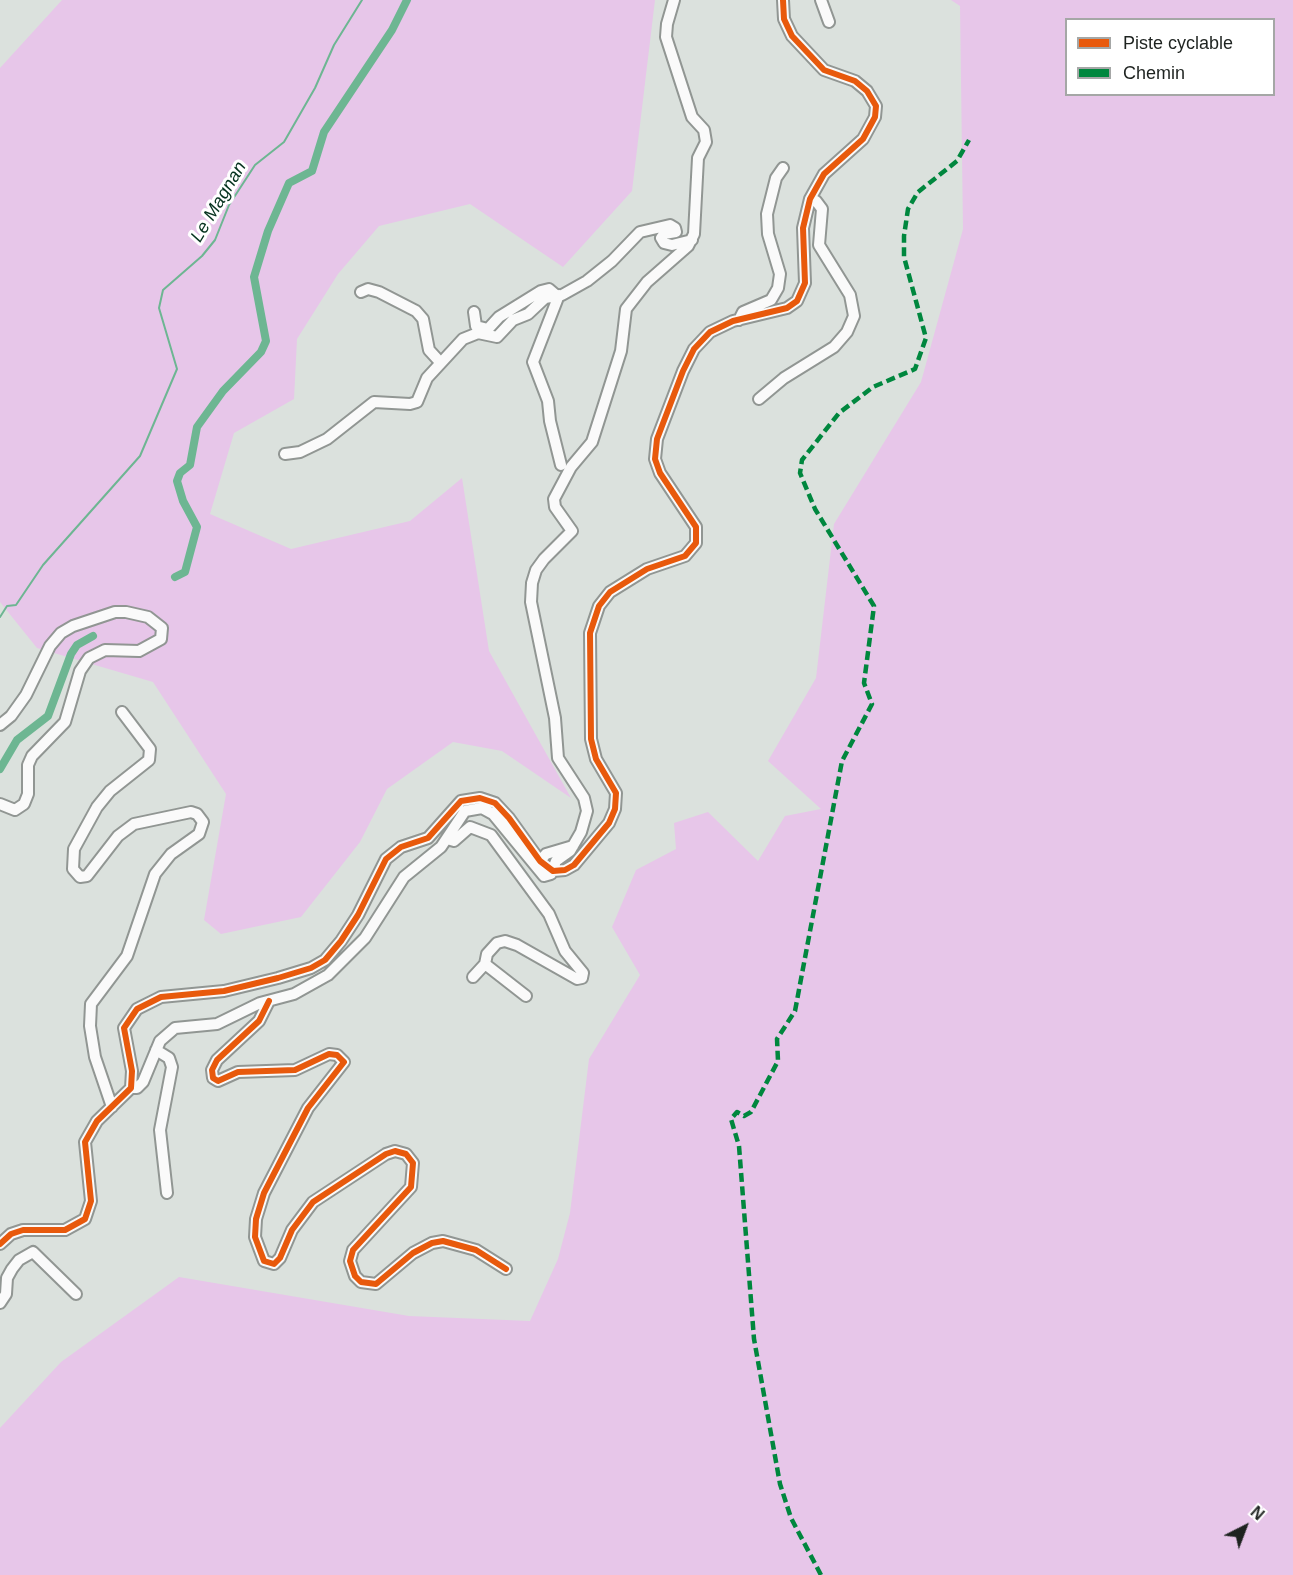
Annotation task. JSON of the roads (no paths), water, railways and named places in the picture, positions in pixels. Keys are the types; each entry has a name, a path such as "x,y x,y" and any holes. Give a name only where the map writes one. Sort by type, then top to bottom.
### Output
{"street":[{"path":"131,1088 137,1088 143,1082 151,1069 160,1041 175,1028 217,1024 269,1001 294,994 328,975 365,938 404,877 416,865 435,853 465,811 482,808 500,820 540,874 548,876 553,871 558,858 573,846 581,832 587,811 584,798 558,758 555,718 531,602 532,583 536,570 544,559 572,531 555,507 554,499 571,467 592,442 621,351 626,309 647,282 692,240 697,219 698,158 706,142 704,130 692,117 666,30 674,0"},
{"path":"0,1244 11,1234 23,1230 65,1230 85,1219 91,1201 85,1142 97,1121 131,1088 132,1071 124,1028 137,1009 161,997 224,991 311,968 325,960 358,915 386,859 401,847 428,838 461,801 480,798 495,804 509,818 540,861 553,871 565,870 574,865 604,831 615,809 614,789 596,759 591,739 589,656 594,619 605,598 618,586 646,569 685,556 696,543 696,527 657,468 657,439 694,349 710,332 739,320 787,308 801,296 805,284 803,228 810,199 824,174 870,130 876,110 872,97 862,86 824,70 797,43 784,19 783,0"},
{"path":"820,0 829,22"},
{"path":"739,320 742,312 766,303 778,288 780,274 768,234 767,214 776,178 783,168"},
{"path":"759,399 784,378 834,347 847,332 854,316 850,295 819,245 822,209 819,204 810,199"},
{"path":"285,454 300,452 327,439 374,402 410,404 417,402 427,378 463,339 478,333 497,337 513,320 528,314 545,298 558,295 587,281 612,261 640,232 670,225 675,228 676,232 664,234 661,238 664,243 672,245 692,240"},
{"path":"361,292 368,289 379,292 416,311 423,319 429,350 440,362"},
{"path":"474,312 476,326 488,329 499,317 541,291 549,289 558,295"},
{"path":"558,295 533,362 548,401 550,421 561,465"},
{"path":"0,725 11,716 26,695 50,646 61,633 73,626 115,612 136,613 160,625 163,636 154,644 139,651 105,650 88,658 80,671 65,722 32,756 28,765 28,794 24,804 15,810 0,804"},
{"path":"112,1107 94,1057 90,1026 91,1004 128,956 155,874 171,854 199,834 203,822 197,814 186,812 134,824 118,836 87,876 80,877 73,869 74,849 97,807 110,791 149,760 150,750 122,712"},
{"path":"447,838 454,841 470,827 491,836 549,914 565,951 583,976 580,979 573,978 536,953 509,941 495,944 487,954 485,964 473,977"},
{"path":"531,850 573,846"},
{"path":"540,861 546,854 558,849"},
{"path":"485,964 526,996"},
{"path":"269,1001 259,1021 217,1060 212,1070 213,1078 218,1081 238,1072 295,1070 329,1054 337,1055 344,1062 309,1108 264,1193 255,1229 258,1251 264,1262 274,1264 280,1258 292,1230 313,1202 386,1154 395,1151 406,1154 413,1163 411,1187 353,1250 350,1261 355,1276 361,1282 376,1284 412,1253 432,1242 443,1241 476,1250 506,1269"},
{"path":"156,1050 169,1058 172,1067 160,1130 167,1193"},
{"path":"0,1303 6,1294 7,1278 12,1269 19,1260 33,1252 76,1294"}],"waterway":[{"name":"Le Magnan","path":"0,617 7,606 16,605 43,565 140,456 177,369 159,308 163,290 202,256 215,240 229,205 255,165 284,142 315,88 334,45 362,0"},
{"path":"175,577 185,572 197,527 183,501 177,481 180,473 190,465 197,427 223,391 261,352 266,341 254,277 268,231 289,183 312,171 324,132 392,30 407,0"},
{"path":"0,769 17,740 48,716 71,654 77,645 93,636"}]}
